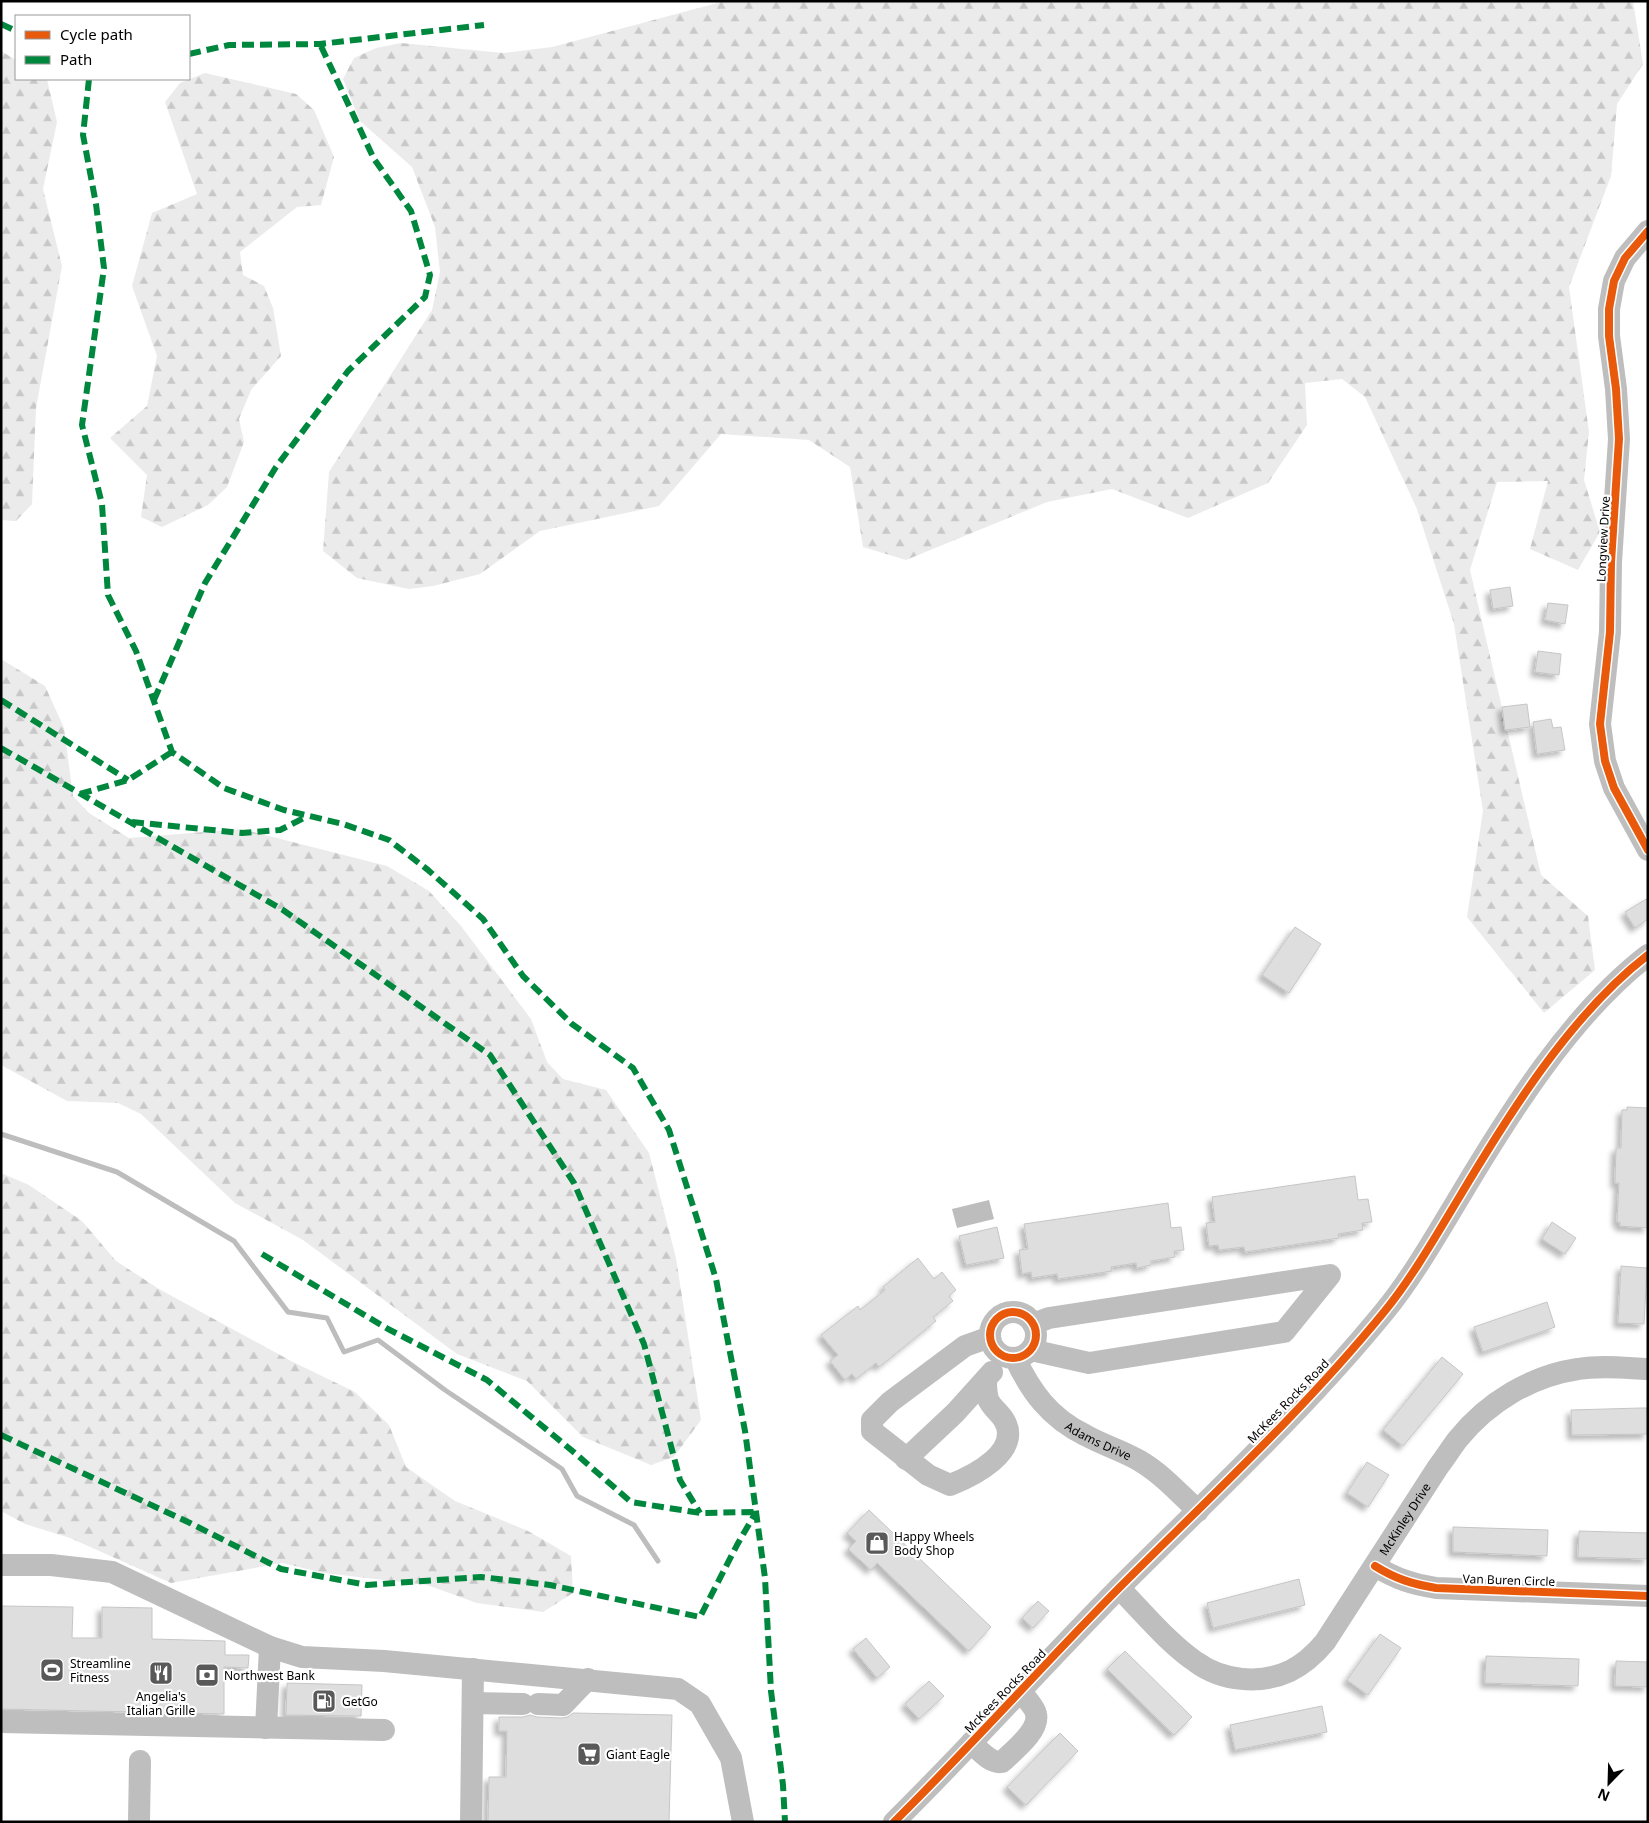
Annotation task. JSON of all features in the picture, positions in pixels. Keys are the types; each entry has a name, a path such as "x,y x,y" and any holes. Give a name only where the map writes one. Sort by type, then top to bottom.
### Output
{"street":[{"name":"Longview Drive","path":"1648,231 1626,258 1614,281 1609,309 1609,336 1616,389 1619,439 1611,562 1610,632 1600,724 1605,761 1614,788 1648,850"},
{"name":"McKees Rocks Road","path":"894,1822 1119,1588 1316,1391 1386,1310 1429,1247 1534,1079 1569,1034 1606,993 1648,955"},
{"path":"1017,1355 1088,1363 1284,1332 1330,1275 1049,1318 1033,1324"},
{"path":"906,1459 955,1413 986,1379 1035,1342 1036,1333 1033,1324 1027,1317 1019,1313 1010,1312 995,1320 991,1328 990,1337 965,1346 890,1402 872,1420 872,1432 906,1459 928,1475 950,1485 968,1478 1005,1449 1010,1436 1004,1421 988,1399 986,1379"},
{"name":"Adams Drive","path":"990,1337 992,1346 998,1353 1017,1355 1024,1378 1040,1401 1059,1419 1084,1435 1142,1462 1172,1486 1198,1511"},
{"name":"McKinley Drive","path":"1119,1588 1172,1642 1196,1663 1221,1676 1244,1679 1268,1678 1290,1671 1311,1658 1325,1642 1458,1439 1479,1416 1523,1386 1547,1376 1579,1369 1603,1367 1648,1369"},
{"path":"1,1565 51,1565 112,1572 270,1647 302,1657 384,1661 678,1689 700,1704 731,1758 743,1822"},
{"name":"Van Buren Circle","path":"1375,1566 1395,1578 1436,1588 1648,1596"},
{"path":"266,1728 270,1647"},
{"path":"471,1822 473,1669"},
{"path":"473,1702 563,1705 588,1679"},
{"path":"971,1743 997,1763 1002,1762 1032,1732 1036,1724 1036,1713 1021,1691"},
{"path":"1,1722 384,1730"},
{"path":"139,1822 140,1761"}],"green space":[{"path":"725,1 1633,1 1643,64 1617,104 1611,176 1569,287 1589,432 1584,480 1600,532 1578,570 1530,549 1548,481 1497,482 1470,570 1541,875 1588,916 1595,970 1544,1013 1467,917 1483,811 1454,624 1417,509 1365,397 1342,379 1305,383 1307,425 1268,483 1188,518 1112,489 1047,502 906,560 863,547 850,467 809,440 721,434 659,506 540,531 480,574 433,586 409,589 357,578 323,551 329,472 432,310 440,272 435,227 412,167 360,121 343,79 354,58 376,48 401,43 503,53 552,47"},
{"path":"1,51 15,59 15,80 47,80 57,122 43,189 62,266 36,408 32,504 16,521 1,520"},
{"path":"205,73 296,94 314,110 334,157 321,205 297,207 240,252 243,275 264,286 273,308 281,356 251,390 239,419 244,442 227,487 208,505 162,527 141,517 147,475 110,438 147,406 157,356 132,286 152,213 197,194 165,102 180,83"},
{"path":"1,659 45,686 64,728 73,796 89,813 129,838 241,829 387,866 429,891 461,926 531,1019 547,1062 563,1079 606,1090 649,1153 676,1258 701,1420 674,1457 651,1465 583,1437 527,1381 457,1354 303,1240 235,1203 141,1114 118,1103 67,1101 1,1065"},
{"path":"1,1173 29,1185 82,1221 116,1261 159,1289 291,1361 355,1392 389,1425 406,1467 455,1501 528,1531 571,1556 573,1593 543,1612 477,1603 427,1585 324,1573 282,1563 171,1583 70,1538 25,1524 1,1511"}],"shaded area":[{"path":"989,1200 994,1219 957,1228 952,1209"}],"building":[{"path":"1510,587 1513,606 1493,609 1490,590"},
{"path":"1548,603 1568,605 1565,624 1545,620"},
{"path":"1538,651 1561,654 1559,675 1535,672"},
{"path":"1527,704 1530,727 1505,730 1502,707"},
{"path":"1551,719 1553,728 1561,727 1565,750 1537,754 1533,722"},
{"path":"1648,898 1648,919 1635,928 1625,912"},
{"path":"1295,927 1321,944 1289,993 1262,975"},
{"path":"1627,1107 1648,1108 1648,1228 1620,1226 1620,1222 1617,1222 1619,1183 1615,1183 1616,1148 1621,1148 1622,1110 1627,1110"},
{"path":"1355,1176 1358,1200 1368,1199 1372,1222 1362,1223 1363,1230 1338,1234 1339,1238 1245,1252 1244,1247 1219,1250 1218,1245 1209,1246 1206,1223 1215,1222 1212,1197"},
{"path":"1168,1203 1171,1228 1181,1227 1184,1250 1174,1251 1175,1257 1151,1261 1151,1265 1137,1268 1136,1263 1111,1267 1112,1271 1058,1279 1057,1274 1032,1278 1031,1272 1022,1274 1019,1250 1028,1249 1024,1224"},
{"path":"1552,1222 1576,1238 1565,1254 1542,1239"},
{"path":"997,1227 1004,1258 966,1265 959,1236"},
{"path":"918,1258 934,1279 942,1272 956,1290 949,1296 953,1301 933,1317 936,1321 879,1367 876,1363 856,1379 852,1374 845,1380 830,1361 838,1355 821,1335 858,1306 860,1310 885,1290 883,1287"},
{"path":"1621,1266 1647,1268 1644,1324 1618,1323"},
{"path":"1547,1302 1555,1327 1483,1352 1474,1327"},
{"path":"1442,1357 1463,1374 1403,1446 1383,1430"},
{"path":"1647,1408 1648,1434 1572,1435 1571,1410"},
{"path":"1367,1462 1389,1475 1368,1507 1347,1493"},
{"path":"869,1510 991,1627 969,1651 877,1563 871,1570 848,1549 856,1541 847,1533"},
{"path":"1453,1527 1548,1530 1547,1556 1453,1552"},
{"path":"1579,1531 1648,1533 1648,1559 1578,1557"},
{"path":"1299,1579 1305,1605 1213,1628 1207,1603"},
{"path":"1038,1601 1049,1611 1033,1628 1022,1618"},
{"path":"1,1606 73,1607 72,1638 102,1638 102,1607 152,1608 152,1639 225,1641 225,1655 249,1655 248,1668 224,1667 224,1714 1,1709"},
{"path":"1380,1634 1401,1648 1368,1695 1347,1680"},
{"path":"866,1638 890,1667 877,1678 853,1649"},
{"path":"1125,1651 1192,1717 1174,1735 1107,1669"},
{"path":"1486,1656 1579,1659 1578,1686 1485,1683"},
{"path":"1616,1661 1648,1662 1648,1687 1615,1686"},
{"path":"929,1681 944,1696 919,1719 905,1704"},
{"name":"GetGo","path":"287,1683 362,1685 361,1716 286,1715"},
{"path":"1322,1706 1327,1732 1235,1750 1230,1725"},
{"name":"Giant Eagle","path":"573,1713 672,1715 669,1822 488,1822 489,1777 506,1777 507,1731 499,1731 499,1717 523,1717 530,1715 562,1718 568,1717"},
{"path":"1060,1733 1078,1751 1026,1805 1007,1787"}],"waterway":[{"path":"1,1134 117,1172 234,1241 288,1312 327,1318 344,1352 378,1340 445,1390 562,1469 577,1496 634,1525 658,1561"}],"marked path":[{"path":"1,24 15,31"},
{"path":"190,54 229,45 320,44 484,25"},
{"path":"154,700 205,583 276,467 348,371 425,297 430,275 411,211 374,159 320,44"},
{"path":"89,80 83,135 96,204 104,268 82,425 102,504 108,595 136,651 172,752 224,788 284,810 343,824 389,840 428,870 483,919 523,976 572,1024 633,1068 669,1130 716,1279 745,1431 765,1578 771,1691 783,1785 785,1822"},
{"path":"1,700 128,780"},
{"path":"1,748 283,910 490,1055 574,1183 644,1344 680,1480 700,1513"},
{"path":"80,794 128,780 172,752"},
{"path":"132,822 242,833 280,830 308,816"},
{"path":"262,1254 388,1329 487,1380 631,1502 700,1513 756,1512"},
{"path":"1,1435 190,1523 281,1569 367,1585 481,1577 550,1585 700,1617 756,1512"}],"cycle path":[{"path":"1648,231 1625,258 1614,281 1609,309 1609,336 1616,389 1619,439 1611,562 1610,632 1600,724 1605,761 1614,788 1648,850"},
{"path":"894,1822 1119,1588 1288,1419 1353,1349 1384,1312 1414,1270 1499,1132 1544,1067 1593,1006 1648,955"},
{"path":"1013,1312 1026,1316 1032,1322 1036,1335 1032,1348 1026,1354 1013,1358 1000,1354 994,1348 990,1335 994,1322 1000,1316 1013,1312"},
{"path":"1375,1566 1404,1580 1436,1588 1648,1596"}],"place":[{"name":"Happy Wheels Body Shop","path":"877,1543"},
{"name":"Streamline Fitness","path":"52,1670"},
{"name":"Angelia's Italian Grille","path":"161,1673"},
{"name":"Northwest Bank","path":"207,1675"},
{"name":"GetGo","path":"324,1701"},
{"name":"Giant Eagle","path":"589,1754"}]}
